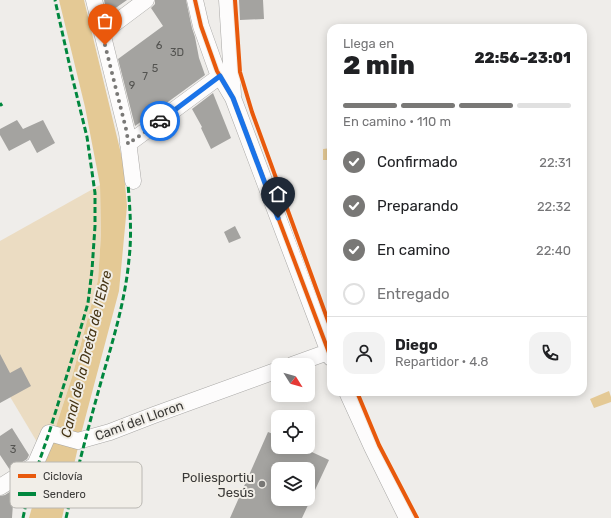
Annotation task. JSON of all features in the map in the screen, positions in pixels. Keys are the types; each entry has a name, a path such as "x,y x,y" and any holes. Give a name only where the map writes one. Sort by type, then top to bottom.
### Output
{"street":[{"path":"94,0 127,133 133,181"},
{"path":"102,33 146,0"},
{"path":"195,0 201,26 217,71 233,98 327,347"},
{"path":"227,0 233,98"},
{"path":"128,144 220,76"},
{"path":"315,359 327,356"},
{"name":"Camí del Lloron","path":"36,462 49,433 78,441 110,432 271,373"},
{"path":"349,396 407,518"},
{"name":"Camí del Lloron","path":"0,486 10,480"}],"shaded area":[{"path":"100,185 101,234 98,280 72,377 46,457 0,380 0,241"}],"water":[{"name":"Canal de la Dreta de l'Ebre","path":"59,0 84,0 123,162 127,206 119,291 75,462 45,462 72,377 98,280 101,234 100,185 85,107"},
{"path":"327,148 327,160 323,160 323,149"},
{"path":"609,391 611,402 594,408 590,399"},
{"path":"32,508 64,508 62,518 29,518"}],"building":[{"path":"104,0 127,0 107,14"},
{"path":"155,0 186,0 199,58 205,75 135,126 118,59 163,26 151,8 155,4"},
{"path":"239,0 263,0 264,19 240,20"},
{"path":"213,93 231,138 211,149 201,128 202,127 192,109"},
{"path":"17,120 23,129 43,120 55,143 37,153 30,140 9,151 0,135 0,129"},
{"path":"235,226 241,238 229,243 224,232"},
{"path":"0,354 10,373 21,367 31,386 0,403"},
{"path":"12,428 29,455 27,459 22,462 10,462 10,470 0,455 0,436"},
{"name":"Poliesportiu Jesús","path":"268,432 271,433 271,454 315,454 329,460 315,490 315,462 271,462 271,506 308,506 302,518 230,518"},
{"path":"10,492 10,508 13,508 12,518 0,518 0,496"}],"marked path":[{"path":"39,462 88,303 95,226 95,193 87,137 55,0"},
{"path":"80,462 117,325 127,276 130,250 128,184"},
{"path":"23,518 25,508"},
{"path":"66,518 68,508"}],"cycle path":[{"path":"195,0 201,26 217,71 233,98 327,347"},
{"path":"235,0 240,72 252,112 327,318"},
{"path":"359,396 379,445 417,518"}],"way so far":[{"path":"105,45 127,133 128,144 160,121"}],"place":[{"name":"Poliesportiu Jesús","path":"262,484"}],"route":[{"path":"160,121 220,76 233,98 278,218"}]}
